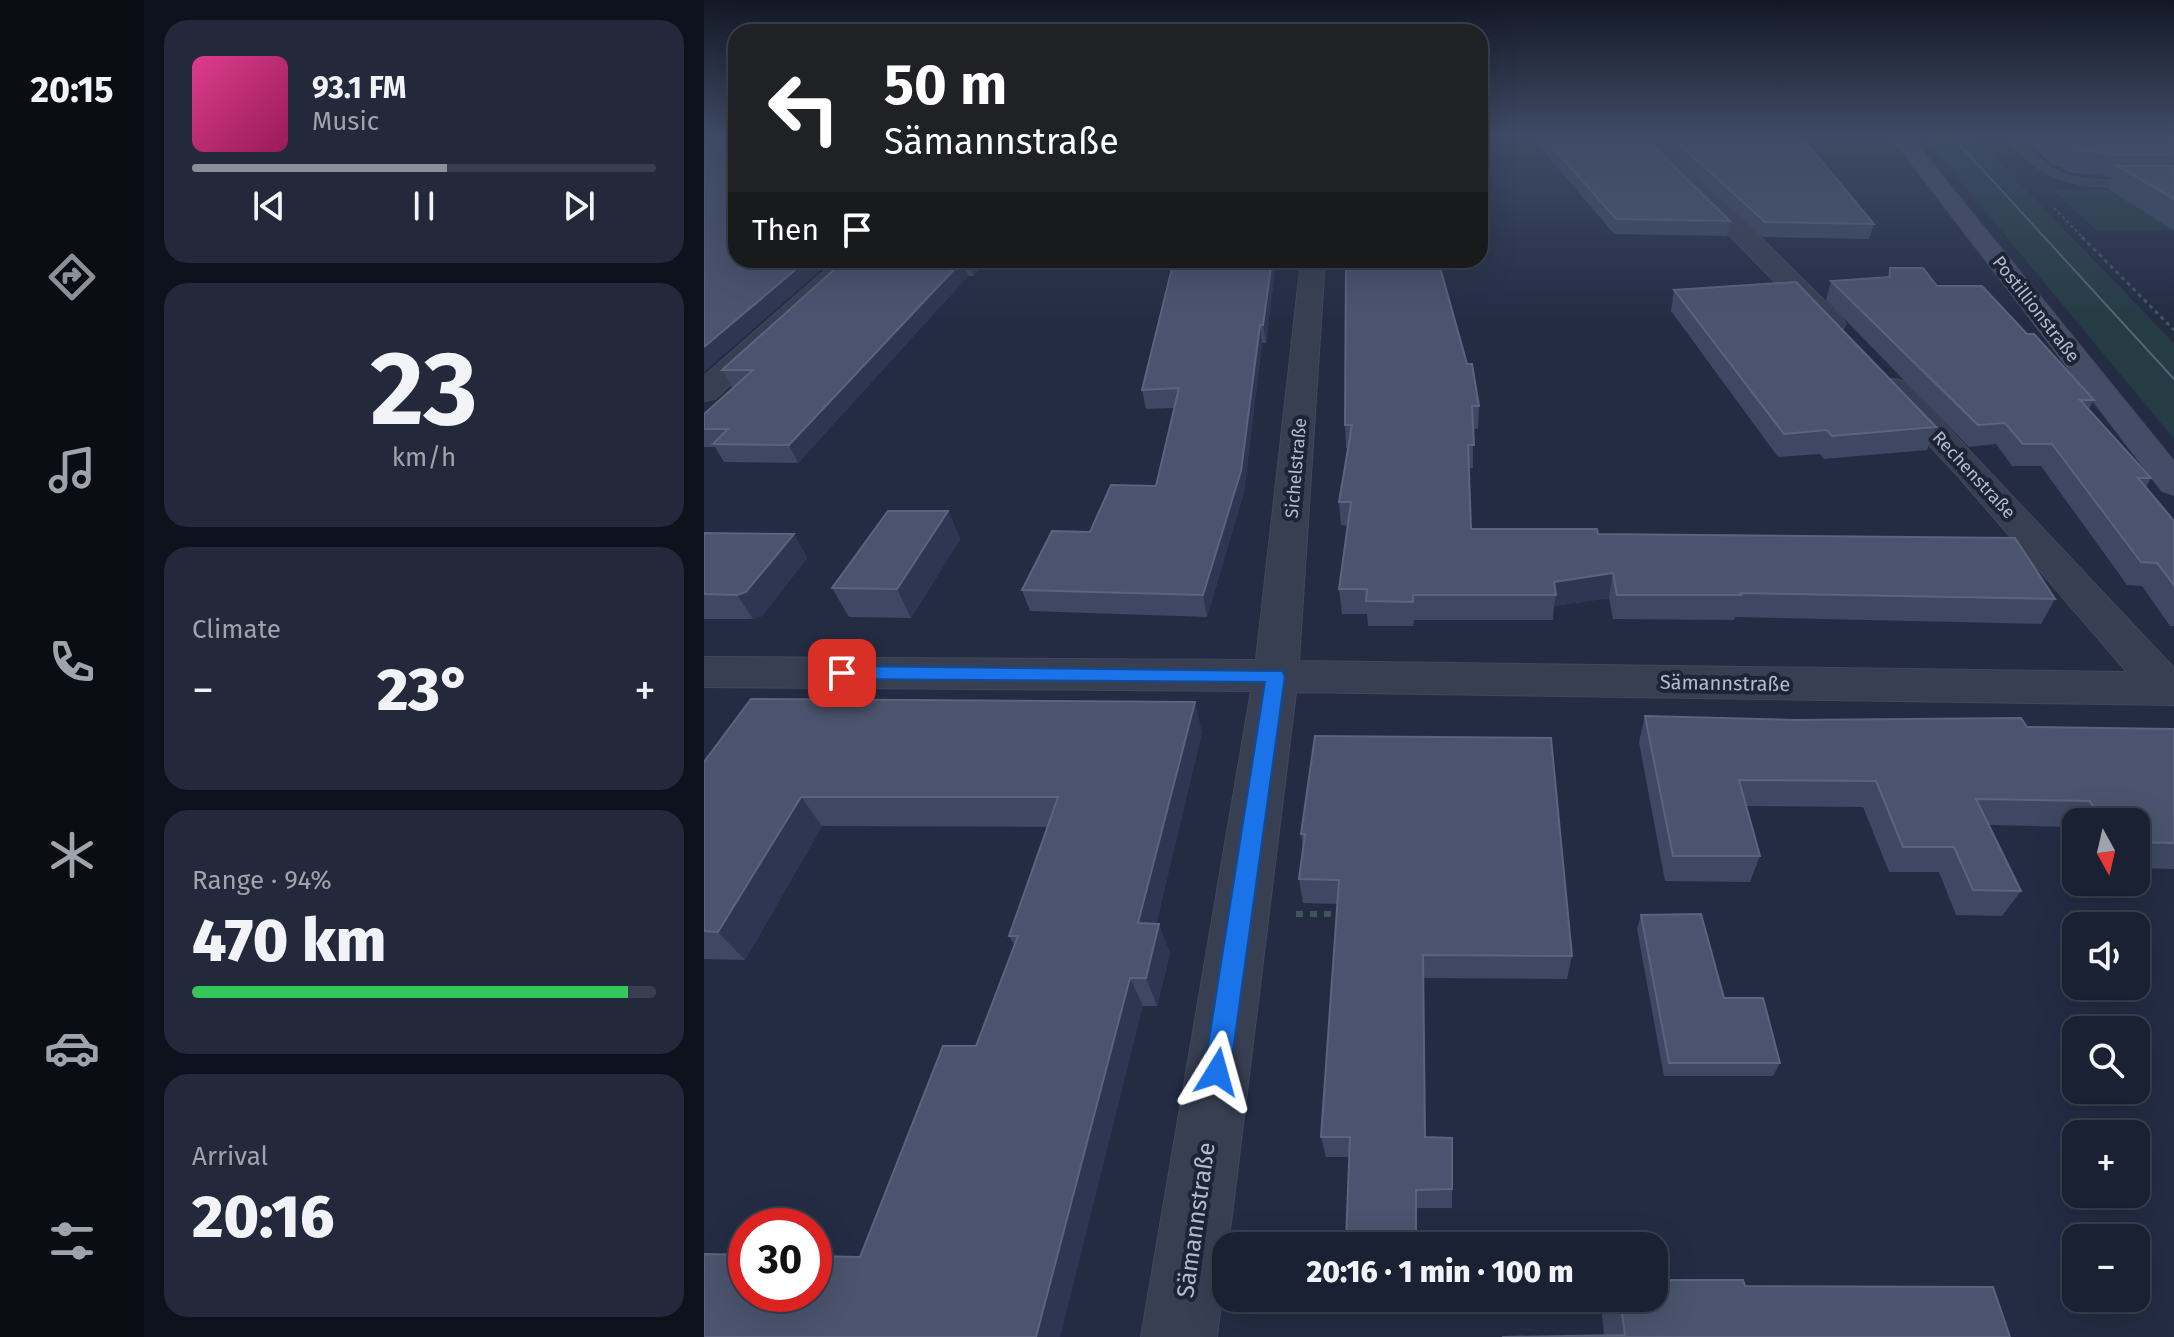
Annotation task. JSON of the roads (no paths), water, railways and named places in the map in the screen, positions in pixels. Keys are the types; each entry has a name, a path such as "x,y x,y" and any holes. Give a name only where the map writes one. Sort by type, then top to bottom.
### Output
{"street":[{"name":"Rechenstraße","path":"1705,196 1970,469 2170,689"},
{"name":"Postillionstraße","path":"1947,196 2174,484"},
{"path":"704,392 843,268"},
{"name":"Sichelstraße","path":"1276,676 1312,268"},
{"name":"Sämannstraße","path":"704,672 1276,676 2170,689"},
{"name":"Sämannstraße","path":"1179,1337 1276,676"}],"tram line":[{"path":"2007,196 2174,379"}]}
